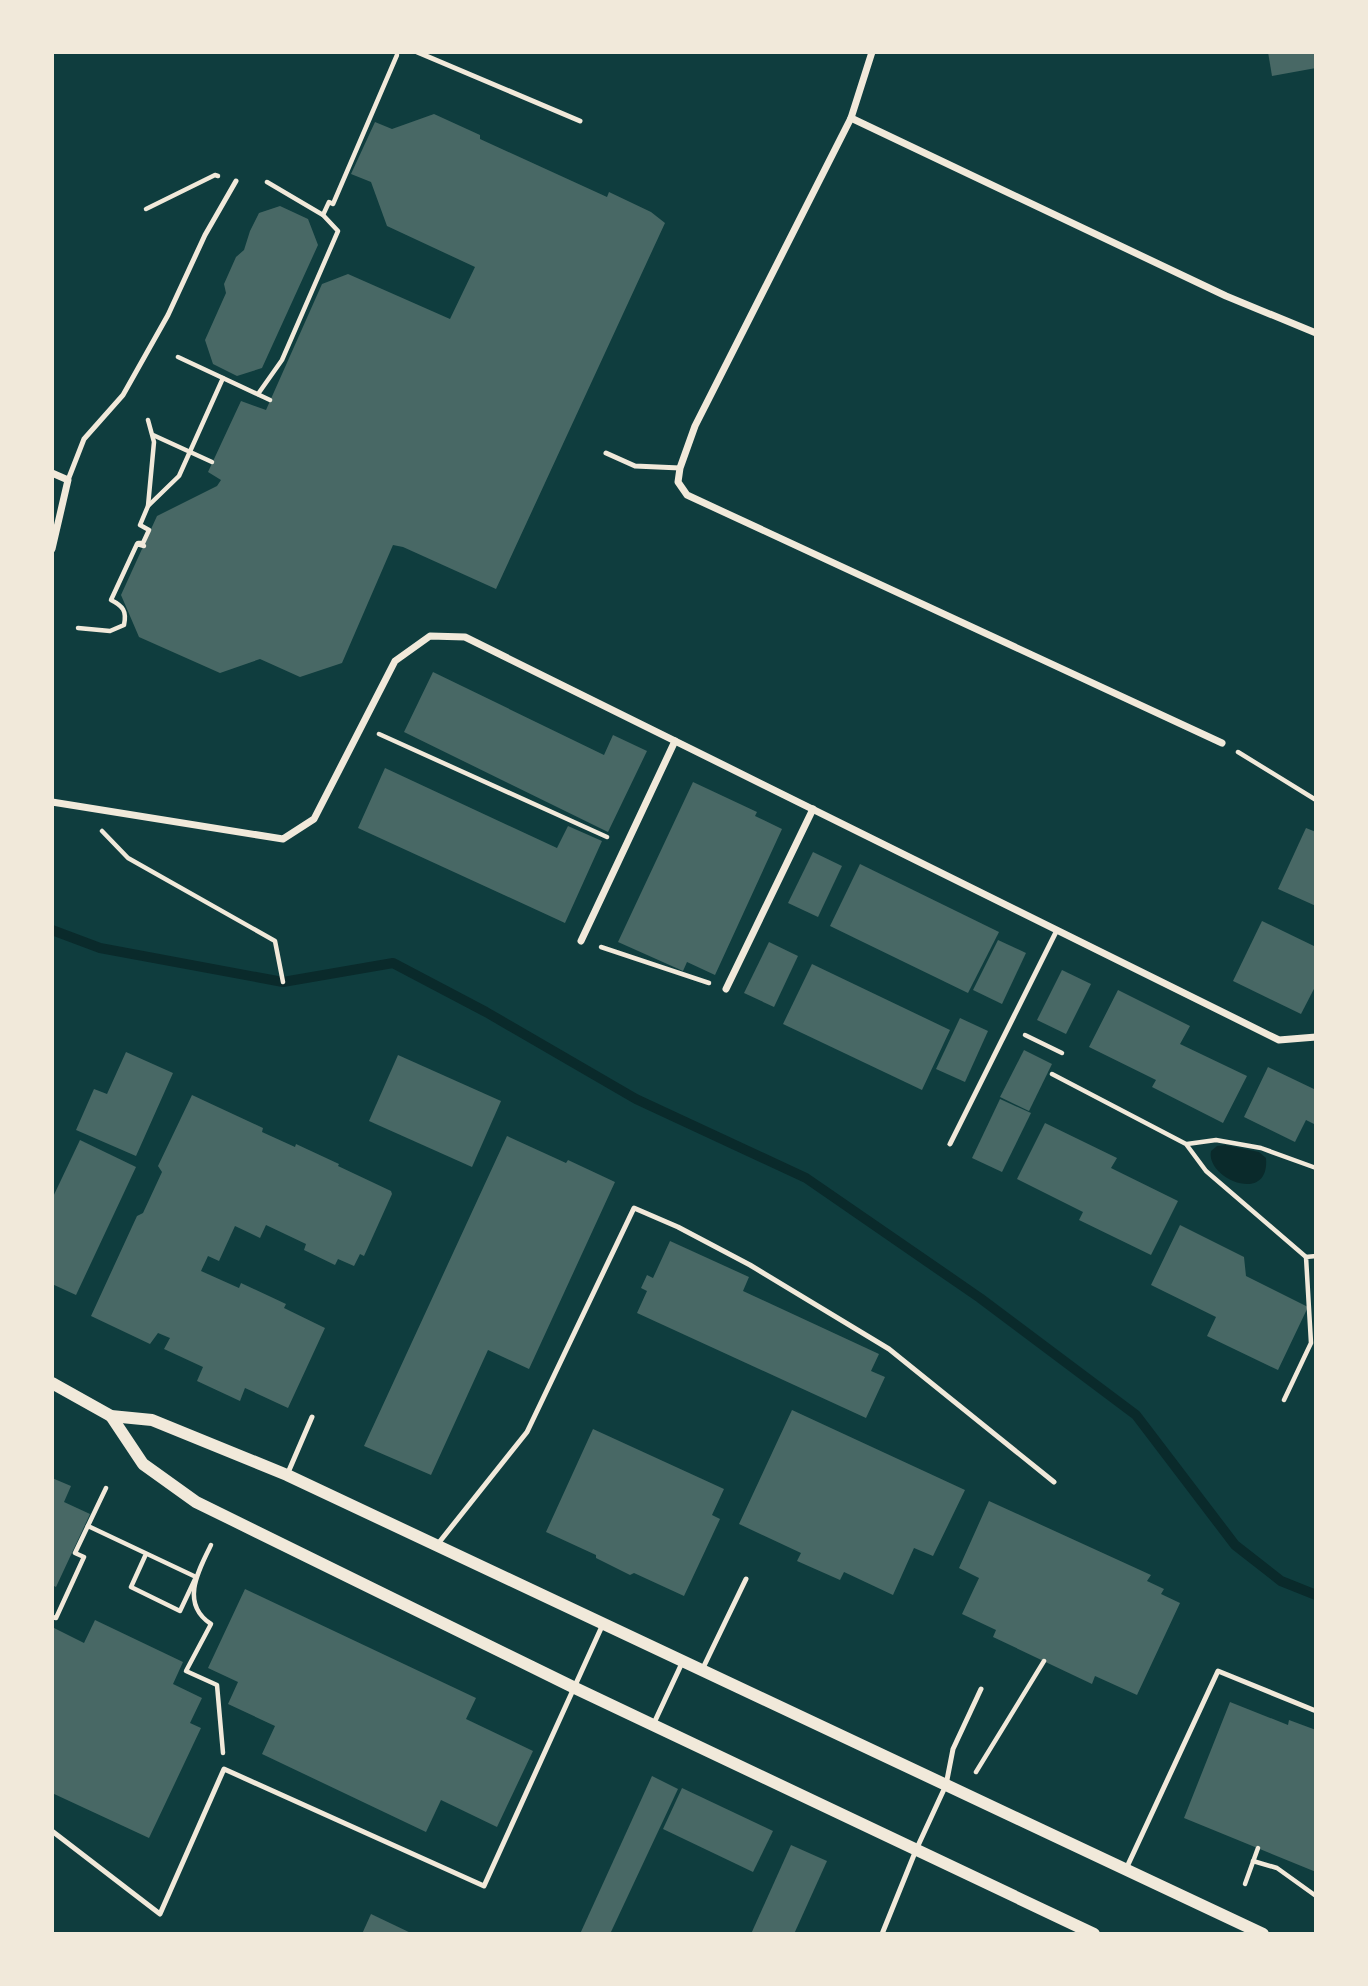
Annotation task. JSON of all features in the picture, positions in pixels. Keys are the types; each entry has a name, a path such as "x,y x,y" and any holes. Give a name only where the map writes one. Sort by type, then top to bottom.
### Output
{"street":[{"path":"872,52 851,118 695,426 680,468 678,482 687,495 1222,743"},
{"path":"851,118 1226,296 1315,333"},
{"path":"52,473 68,480 52,549"},
{"path":"52,802 283,839 314,819 395,661 430,636 465,637 1279,1040 1315,1037"},
{"path":"581,941 675,741"},
{"path":"726,989 813,809"},
{"path":"52,1383 111,1416 152,1420 286,1475 1263,1934"},
{"path":"111,1416 143,1464 196,1502 575,1688 654,1723 1094,1934"}],"lane":[{"path":"417,52 580,121"},
{"path":"68,480 84,439 123,395 168,315 205,235 236,181"},
{"path":"606,453 635,466 680,468"},
{"path":"950,1144 1057,930"},
{"path":"437,1545 527,1432 634,1208 678,1227 750,1265 889,1349 1054,1482"},
{"path":"286,1475 312,1417"},
{"path":"702,1671 746,1579"},
{"path":"52,1830 160,1914 225,1769 485,1886 603,1624"},
{"path":"654,1723 683,1661"},
{"path":"1126,1869 1218,1671 1315,1711"},
{"path":"882,1934 946,1785 953,1749 981,1689"}],"path":[{"path":"323,215 329,202 334,204 398,52"},
{"path":"146,209 215,175 236,181"},
{"path":"258,394 282,360 338,231 323,215 267,182"},
{"path":"178,357 270,400"},
{"path":"148,506 179,476 223,378"},
{"path":"137,544 144,543 149,530 139,525 148,506 155,442 148,419"},
{"path":"152,434 212,462"},
{"path":"137,544 144,546"},
{"path":"78,628 110,631 124,625 125,612 121,605 111,600 137,544"},
{"path":"362,726 625,846"},
{"path":"1222,743 1315,800"},
{"path":"86,807 106,837 128,858 275,941 283,982"},
{"path":"581,941 726,989"},
{"path":"1009,1027 1062,1053"},
{"path":"1052,1074 1186,1144 1206,1171 1306,1257 1311,1343 1284,1400"},
{"path":"1186,1144 1216,1140 1261,1148 1315,1168"},
{"path":"1306,1257 1315,1256"},
{"path":"52,1617 56,1618 84,1557 75,1553 106,1488"},
{"path":"88,1526 196,1577"},
{"path":"146,1554 131,1587 180,1611 211,1545"},
{"path":"196,1577 194,1601 201,1618 211,1624 186,1671 217,1685 225,1769"},
{"path":"976,1772 1044,1661"},
{"path":"1245,1884 1258,1848"},
{"path":"1253,1861 1277,1868 1315,1896"}],"water":[{"path":"1225,1145 1259,1152 1266,1158 1265,1173 1258,1181 1238,1183 1218,1170 1212,1161 1211,1151 1217,1146"}],"building":[{"path":"1268,52 1316,52 1316,68 1272,76"},
{"path":"434,114 480,135 480,139 607,197 609,192 651,212 665,223 496,589 393,545 342,663 300,677 260,659 220,673 139,637 121,595 157,516 217,486 221,480 208,472 241,401 266,410 322,284 348,274 450,319 475,267 387,226 371,182 351,174 375,122 392,129"},
{"path":"280,206 308,219 318,245 262,368 237,376 213,364 205,340 226,293 224,284 236,257 244,250 259,213"},
{"path":"433,672 604,755 613,735 647,751 608,832 404,732"},
{"path":"385,768 557,848 568,826 602,841 565,923 358,828"},
{"path":"693,782 757,812 755,816 782,829 715,975 687,962 683,971 618,942"},
{"path":"1306,828 1316,832 1316,906 1278,889"},
{"path":"813,852 842,866 818,917 788,903"},
{"path":"860,864 999,932 968,993 830,926"},
{"path":"1262,921 1316,947 1316,985 1301,1014 1233,981"},
{"path":"998,940 1026,953 1002,1004 973,990"},
{"path":"769,942 798,956 774,1007 744,993"},
{"path":"812,964 950,1030 922,1090 783,1024"},
{"path":"1062,970 1091,984 1066,1034 1037,1020"},
{"path":"1118,990 1190,1026 1180,1044 1247,1076 1223,1123 1152,1087 1156,1080 1089,1047"},
{"path":"960,1018 988,1031 965,1082 936,1069"},
{"path":"1024,1050 1052,1064 1029,1111 1000,1097"},
{"path":"126,1052 173,1073 136,1156 76,1130 94,1089 107,1094"},
{"path":"398,1055 501,1101 472,1167 369,1121"},
{"path":"1268,1067 1316,1090 1316,1125 1306,1120 1295,1142 1244,1117"},
{"path":"192,1095 263,1128 262,1132 339,1164 338,1166 391,1191 392,1194 364,1256 360,1254 354,1266 338,1259 335,1265 304,1250 306,1244 266,1225 260,1238 235,1226 219,1261 208,1256 201,1271 239,1288 241,1283 286,1304 284,1308 325,1328 288,1408 245,1388 240,1401 197,1381 203,1367 164,1349 170,1338 158,1333 150,1344 91,1316 137,1216 143,1213 162,1172 158,1166"},
{"path":"1000,1099 1031,1113 1002,1172 972,1158"},
{"path":"1045,1123 1117,1158 1111,1168 1178,1201 1151,1255 1079,1220 1083,1212 1017,1179"},
{"path":"507,1136 615,1182 529,1369 488,1350 431,1475 364,1446"},
{"path":"80,1140 136,1167 76,1295 52,1284 52,1199"},
{"path":"1180,1225 1244,1257 1246,1276 1308,1307 1278,1370 1207,1336 1216,1317 1151,1285"},
{"path":"670,1241 749,1277 743,1291 879,1354 871,1371 885,1377 866,1418 637,1313 647,1291 641,1288 647,1275 653,1278"},
{"path":"792,1410 965,1490 933,1556 914,1548 893,1595 844,1572 840,1580 797,1561 801,1553 739,1524"},
{"path":"593,1429 724,1489 712,1515 720,1519 684,1596 634,1573 630,1575 596,1558 596,1555 546,1532"},
{"path":"52,1478 71,1486 64,1502 90,1514 56,1587 52,1585"},
{"path":"989,1501 1151,1575 1147,1581 1164,1589 1161,1594 1180,1603 1137,1695 1095,1676 1092,1684 993,1637 996,1630 962,1614 979,1578 959,1568"},
{"path":"245,1589 476,1698 466,1719 533,1751 497,1827 441,1800 426,1832 262,1754 275,1726 228,1704 238,1682 208,1668"},
{"path":"95,1620 183,1662 173,1684 202,1698 190,1723 201,1728 149,1838 52,1793 52,1627 84,1643"},
{"path":"1230,1702 1288,1725 1289,1720 1316,1730 1316,1872 1184,1818"},
{"path":"652,1776 678,1789 610,1934 580,1934"},
{"path":"682,1788 773,1831 753,1872 663,1829"},
{"path":"791,1845 827,1861 794,1934 751,1934"},
{"path":"371,1914 413,1934 362,1934"}],"waterway":[{"path":"52,930 100,948 283,982 393,963 486,1012 636,1099 806,1178 980,1298 1136,1415 1235,1545 1281,1581 1316,1595"}]}
